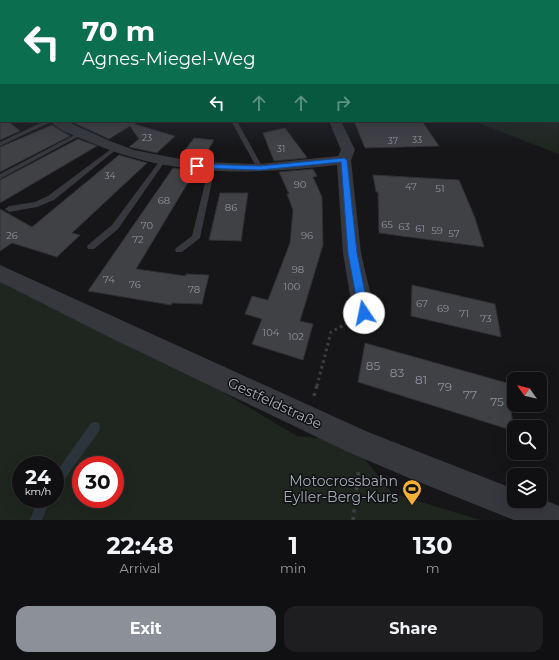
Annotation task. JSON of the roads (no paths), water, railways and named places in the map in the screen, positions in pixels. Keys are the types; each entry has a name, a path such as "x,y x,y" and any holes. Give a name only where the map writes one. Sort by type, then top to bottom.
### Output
{"street":[{"path":"59,122 80,134 135,156 197,166 260,168 344,160"},
{"path":"335,122 348,150 344,160 352,253 364,313"},
{"name":"Gestfeldstraße","path":"0,273 123,333 358,442 419,468 555,520"}],"lane":[{"path":"0,144 48,122"},
{"path":"235,122 260,168"},
{"path":"0,178 80,134"},
{"path":"10,209 37,204 51,198 115,148"},
{"path":"91,246 115,227 163,160"},
{"path":"179,250 196,238 212,167"}],"waterway":[{"path":"64,470 95,427"},
{"path":"36,520 41,508"}],"place":[{"name":"Motocrossbahn Eyller-Berg-Kurs","path":"412,506"}]}
